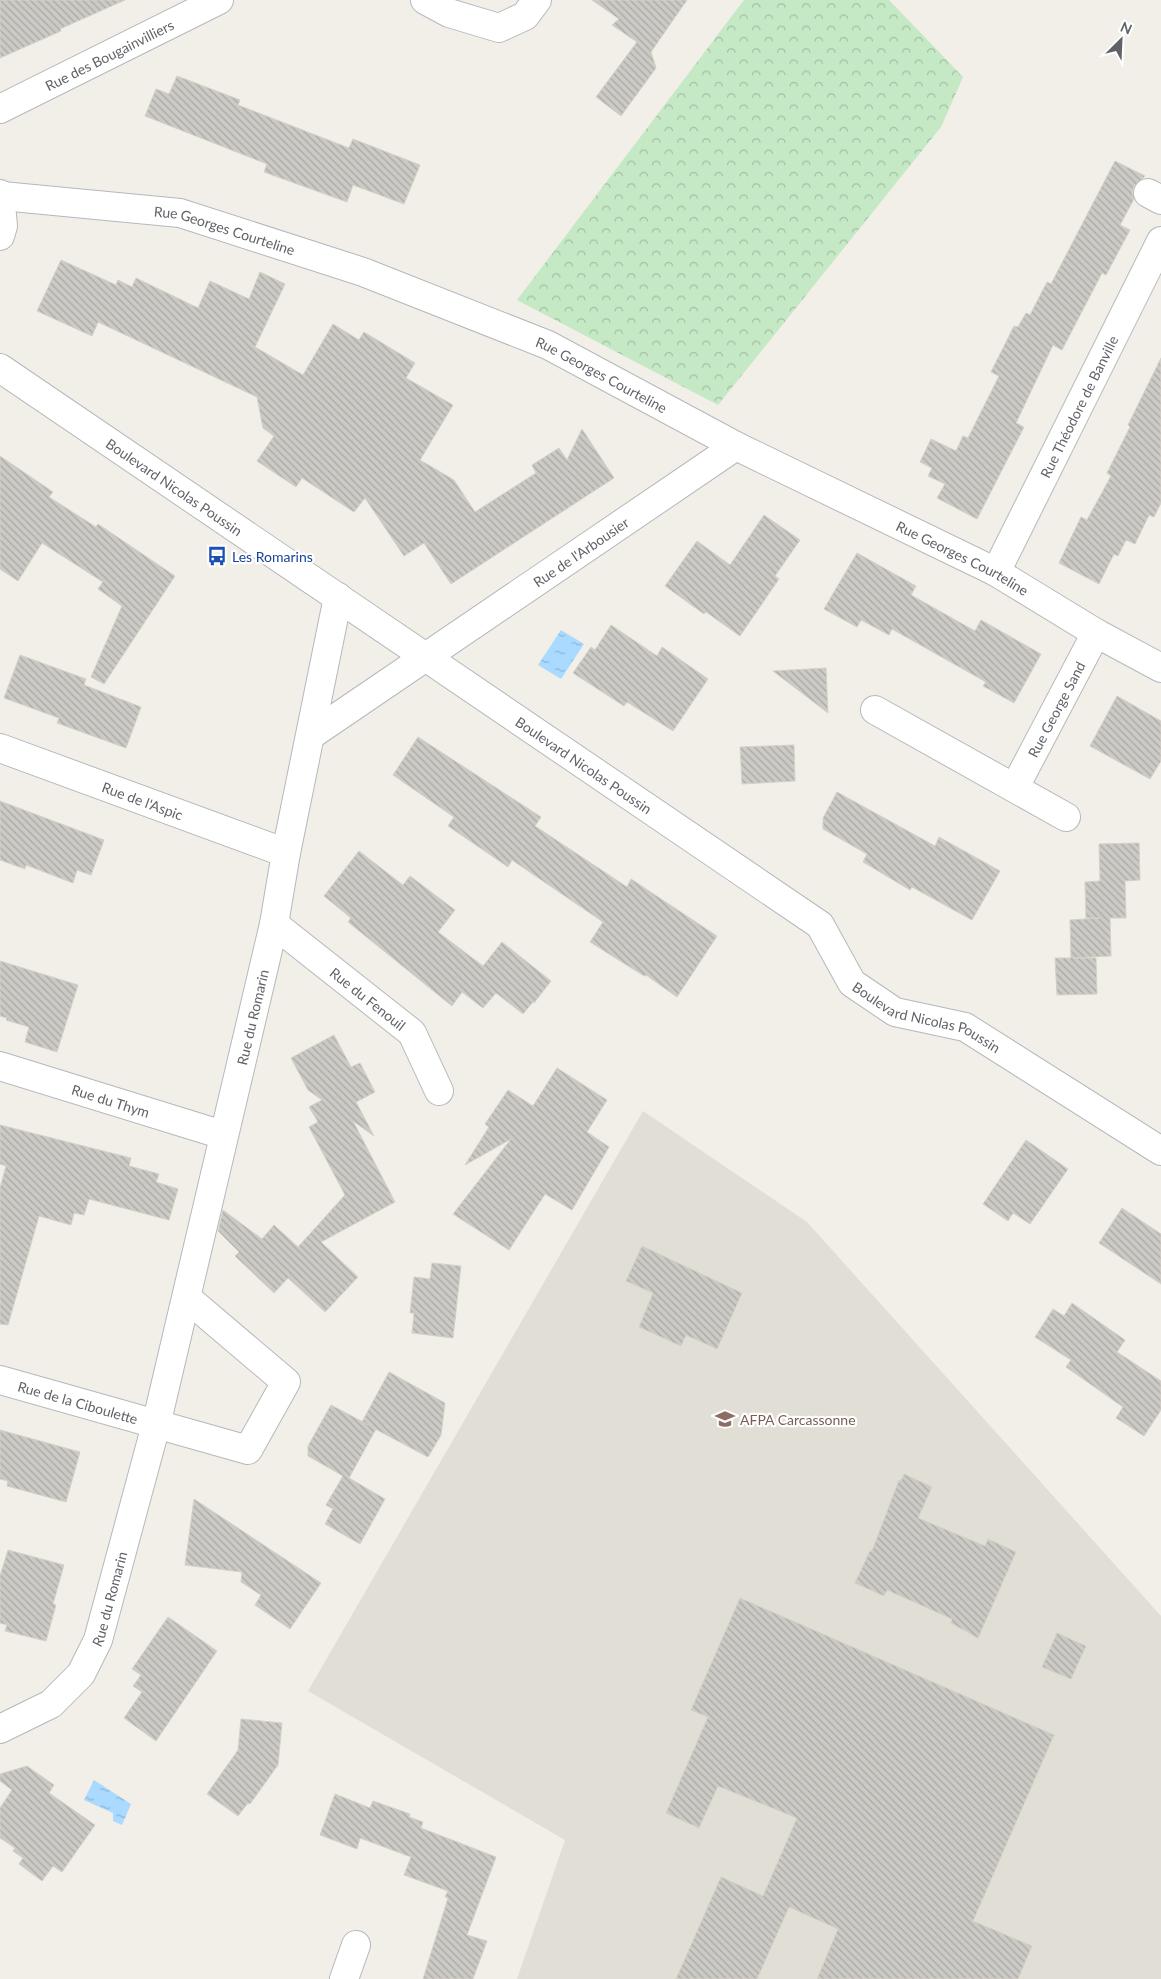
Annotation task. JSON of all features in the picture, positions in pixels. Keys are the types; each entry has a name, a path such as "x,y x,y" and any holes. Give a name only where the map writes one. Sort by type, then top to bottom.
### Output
{"street":[{"name":"Rue des Bougainvilliers","path":"0,109 219,0"},
{"path":"425,0 449,13 499,28 524,16 537,0"},
{"name":"Rue Georges Courteline","path":"0,236 3,226 1,195 180,213 363,272 548,345 736,446 996,572 1096,633 1161,668"},
{"name":"Rue Théodore de Banville","path":"996,572 1161,241"},
{"name":"Boulevard Nicolas Poussin","path":"0,368 820,925 852,983 895,1012 965,1027 1161,1151"},
{"name":"Rue de l'Arbousier","path":"426,657 736,446"},
{"name":"Rue du Romarin","path":"0,1729 51,1704 81,1674 98,1640 156,1425 274,924 286,853 338,597"},
{"name":"Rue George Sand","path":"1015,787 1096,633"},
{"path":"311,735 426,657"},
{"path":"875,710 1066,817"},
{"name":"Rue de l'Aspic","path":"0,748 286,853"},
{"name":"Rue du Fenouil","path":"274,924 412,1033 439,1091"},
{"name":"Rue du Thym","path":"0,1066 223,1135"},
{"path":"156,1425 248,1450 286,1382 187,1298"},
{"name":"Rue de la Ciboulette","path":"0,1380 156,1425"},
{"path":"344,1979 356,1945"}],"shaded area":[{"name":"AFPA Carcassonne","path":"643,1111 807,1222 1161,1616 1161,1979 517,1979 565,1840 308,1691"}],"green space":[{"path":"744,0 889,0 963,77 941,127 718,405 517,300"}],"water":[{"path":"561,630 584,644 561,679 538,665"},
{"path":"94,1780 131,1804 122,1825 113,1821 113,1813 84,1800"}],"building":[{"path":"0,0 125,0 0,58"},
{"path":"592,0 687,0 651,52 656,68 621,116 596,97 637,42 612,25 619,19"},
{"path":"177,76 240,100 238,105 349,148 353,139 420,165 404,204 353,185 347,202 264,172 267,164 145,116 156,89 169,94"},
{"path":"1115,161 1145,176 1134,186 1132,193 1134,199 1120,225 1130,230 1106,275 1102,273 1062,350 1053,345 1016,423 1024,427 977,519 937,498 945,484 928,476 932,468 920,462 931,439 956,451 963,436 968,438 999,376 991,372 1014,326 1018,327 1026,313 1030,315 1047,282 1051,284"},
{"path":"61,260 116,285 118,280 132,287 136,278 198,308 210,281 249,299 260,272 285,284 255,347 303,375 333,324 359,340 364,332 415,363 406,378 453,405 420,460 454,480 475,512 536,473 532,465 559,448 567,460 582,429 614,478 451,584 424,543 404,556 365,498 354,512 302,478 296,487 257,461 274,436 263,428 257,397 98,322 92,336 37,311"},
{"path":"1161,358 1161,503 1154,517 1149,515 1135,544 1126,540 1118,556 1114,554 1099,584 1059,563 1081,517 1087,520 1111,476 1107,473"},
{"path":"0,456 53,492 49,497 96,527 98,524 175,576 104,684 91,677 122,606 98,589 103,582 42,543 18,581 0,569"},
{"path":"764,515 800,540 775,576 779,579 740,636 706,612 704,614 665,586 697,541 730,565"},
{"path":"857,553 916,586 911,595 975,631 981,620 1041,654 1014,703 983,686 986,682 892,629 889,635 861,620 857,627 824,609"},
{"path":"611,625 657,656 662,647 708,679 673,731 627,702 624,706 573,673 591,647 595,650"},
{"path":"20,655 86,679 84,685 141,707 126,748 57,723 59,718 4,698"},
{"path":"826,668 828,713 773,671"},
{"path":"1117,696 1161,721 1161,761 1150,779 1090,746"},
{"path":"418,737 541,817 535,826 627,887 631,879 717,936 677,997 646,975 644,976 590,942 603,922 512,860 508,867 448,826 454,817 393,775"},
{"path":"794,745 795,781 742,784 740,747"},
{"path":"837,792 935,846 939,837 1000,871 972,920 912,887 910,890 863,862 867,854 823,829 823,818"},
{"path":"0,801 104,840 91,875 77,870 73,883 26,865 25,869 0,860"},
{"path":"1139,843 1140,880 1125,881 1126,918 1110,918 1111,956 1073,958 1096,958 1097,994 1057,995 1055,958 1071,958 1070,920 1100,918 1086,918 1085,882 1100,881 1099,844"},
{"path":"359,851 403,885 410,876 455,910 438,932 483,966 502,942 551,981 523,1014 496,993 483,1008 462,992 452,1006 348,922 351,918 324,896"},
{"path":"0,961 78,985 57,1052 25,1042 29,1027 6,1020 7,1018 0,1016"},
{"path":"334,1035 351,1067 360,1063 375,1092 356,1102 374,1136 353,1121 395,1202 321,1242 358,1277 325,1312 288,1278 274,1293 235,1256 239,1252 218,1231 223,1210 262,1239 274,1225 298,1247 345,1195 309,1127 318,1122 309,1107 322,1100 308,1090 291,1058"},
{"path":"557,1068 607,1100 587,1132 609,1147 572,1210 545,1194 509,1250 453,1214 511,1139 465,1165 489,1127 485,1124 508,1090 533,1106"},
{"path":"0,1125 131,1158 129,1166 159,1174 156,1182 178,1189 169,1220 89,1199 84,1215 74,1213 71,1225 39,1216 8,1325 0,1324 0,1188 6,1166 0,1164"},
{"path":"1026,1140 1068,1169 1030,1224 1013,1213 1008,1221 983,1204"},
{"path":"1122,1208 1161,1234 1161,1284 1099,1243"},
{"path":"642,1246 742,1293 717,1349 686,1335 681,1346 639,1327 653,1293 626,1281"},
{"path":"432,1263 461,1266 453,1338 412,1333 414,1313 410,1313 414,1277 430,1279"},
{"path":"1072,1303 1125,1340 1117,1352 1161,1381 1161,1410 1144,1436 1116,1418 1123,1407 1066,1367 1071,1360 1035,1337 1053,1309 1064,1316"},
{"path":"389,1372 445,1403 441,1435 428,1457 362,1422"},
{"path":"331,1405 376,1429 349,1478 385,1499 360,1544 325,1524 333,1509 326,1505 343,1476 308,1456 308,1446"},
{"path":"0,1430 80,1452 66,1502 7,1486 8,1481 0,1479"},
{"path":"904,1474 932,1487 918,1518 985,1546 988,1539 1016,1552 978,1638 951,1623 952,1619 887,1590 884,1596 855,1583 870,1551 872,1551 899,1480 901,1481"},
{"path":"194,1499 321,1583 290,1629 255,1605 261,1595 241,1582 242,1572 185,1565"},
{"path":"8,1550 64,1565 53,1604 56,1605 46,1641 5,1631 7,1625 0,1623 0,1576"},
{"path":"740,1598 1054,1735 973,1921 1032,1946 1018,1979 817,1979 838,1929 789,1907 757,1979 676,1979 721,1877 763,1896 797,1818 718,1786 699,1828 666,1813 708,1717 691,1710"},
{"path":"168,1617 217,1651 156,1741 124,1718 142,1692 133,1686 141,1675 132,1669"},
{"path":"1057,1633 1086,1646 1071,1679 1042,1667"},
{"path":"241,1719 282,1723 278,1765 250,1804 248,1803 238,1816 207,1794 238,1750"},
{"path":"27,1766 54,1785 49,1793 95,1825 62,1872 53,1866 42,1881 19,1864 23,1858 13,1851 15,1848 0,1838 0,1808 12,1790 0,1781 0,1774"},
{"path":"335,1794 370,1808 373,1801 410,1814 409,1817 423,1822 421,1828 496,1857 467,1935 487,1941 473,1979 423,1979 448,1898 445,1897 448,1891 404,1875 411,1857 360,1838 357,1849 320,1835"}],"place":[{"name":"Les Romarins","path":"217,556"},
{"name":"AFPA Carcassonne","path":"725,1419"}]}
